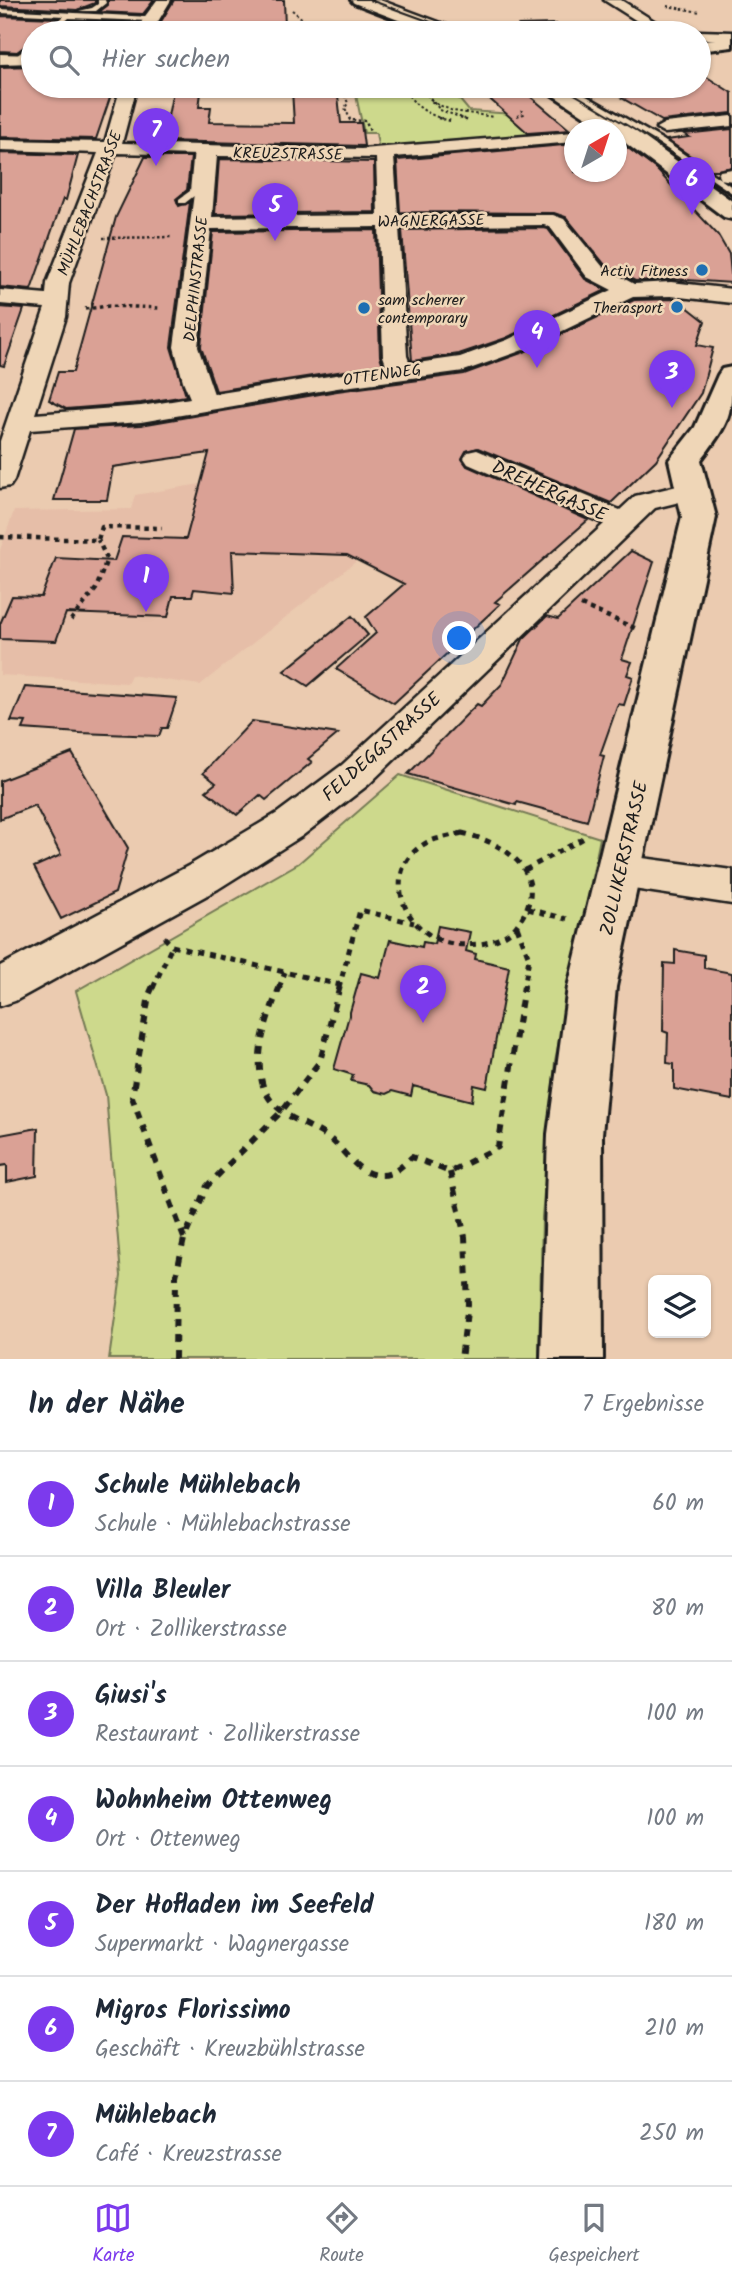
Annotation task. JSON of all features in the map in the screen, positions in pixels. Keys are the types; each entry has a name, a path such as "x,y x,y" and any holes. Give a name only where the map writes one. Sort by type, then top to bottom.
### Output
{"street":[{"path":"150,19 164,0"},
{"path":"359,0 415,21"},
{"path":"611,0 646,21"},
{"path":"711,35 732,36"},
{"path":"711,45 732,42"},
{"name":"MÜHLEBACHSTRASSE","path":"0,480 58,302 61,272 116,138 126,98"},
{"path":"569,98 606,119"},
{"path":"665,128 732,121"},
{"path":"627,131 732,212"},
{"name":"KREUZSTRASSE","path":"0,145 203,151 564,138"},
{"path":"379,146 390,221 395,356 401,372"},
{"name":"DELPHINSTRASSE","path":"203,151 202,230 186,347 205,405"},
{"name":"WAGNERGASSE","path":"202,230 390,221 551,220 557,223 595,272 629,290"},
{"name":"OTTENWEG","path":"19,423 141,414 479,360 629,290 671,289 732,296"},
{"path":"0,297 58,302"},
{"name":"ZOLLIKERSTRASSE","path":"572,1359 575,1134 592,986 621,871 699,517 685,460 709,429 732,375"},
{"name":"DREHERGASSE","path":"477,458 623,522"},
{"name":"FELDEGGSTRASSE","path":"0,987 204,877 289,825 355,775 645,502 694,490"},
{"path":"621,871 732,887"}],"lane":[{"path":"62,21 69,15 94,10 103,3 100,2 102,0"},
{"path":"374,0 432,21"},
{"path":"26,12 33,6"},
{"path":"0,11 150,19"},
{"path":"581,98 610,119"},
{"path":"627,131 730,181"},
{"path":"183,201 194,192 203,151"}],"path":[{"path":"659,5 706,13"},
{"path":"292,10 305,21"},
{"path":"346,98 348,103 345,108 350,120 366,121 379,146"},
{"path":"411,98 421,110 441,119 478,124 446,113 428,98"},
{"path":"430,101 470,115 503,117"},
{"path":"514,116 524,114 521,110"},
{"path":"92,239 202,230"},
{"path":"83,309 162,306 160,318"},
{"path":"71,620 96,589 107,559 98,540 102,527 162,528"},
{"path":"0,537 98,540"},
{"path":"580,604 642,631"},
{"path":"525,870 593,833"},
{"path":"440,835 479,835 499,843 514,855 525,870 530,890 528,909 517,927 498,939 479,945 456,944 434,938 414,923 402,907 398,892 400,872 407,856 422,843 440,835"},
{"path":"528,909 573,921"},
{"path":"175,1359 176,1276 184,1239 206,1186 281,1111 320,1061 360,910 414,923"},
{"path":"285,972 271,1011 261,1053 263,1088 281,1111 330,1138 353,1164 377,1176 390,1175 412,1157 450,1172 498,1147 529,958 517,927"},
{"path":"184,1239 132,1097 149,995 172,946 340,985"},
{"path":"450,1172 465,1237 468,1304 461,1359"}],"shaded area":[{"path":"307,466 416,514 200,685 131,675 127,683 0,675 0,550 14,511 131,509 135,495"}],"green space":[{"path":"357,98 458,98 469,111 528,115 561,134 395,149 378,145 376,133 364,133"},
{"path":"400,775 600,838 555,1061 542,1217 539,1359 109,1359 121,1276 106,1095 76,991 299,863"}],"building":[{"path":"0,0 95,0 95,3 77,10 0,6"},
{"path":"108,0 154,0 143,14 99,12 108,5"},
{"path":"174,0 284,0 285,21 161,21"},
{"path":"0,16 57,18 54,21 21,21 21,49 17,52 0,51"},
{"path":"21,66 21,98 110,98 96,139 0,137 0,67"},
{"path":"711,80 732,93 732,113 662,121 622,98 711,98"},
{"path":"172,98 200,98 199,107 211,107 209,122 294,123 292,98 338,98 341,123 361,123 364,146 163,141"},
{"path":"489,98 532,98 564,125 564,130 528,133"},
{"path":"732,129 732,167 718,170 711,170 667,140 689,137 684,134"},
{"path":"564,145 564,182 627,182 627,147 656,169 718,235 729,254 732,283 671,279 635,281 605,265 566,217 554,213 400,212 397,160"},
{"path":"0,153 78,155 66,200 63,199 31,290 0,287"},
{"path":"145,157 191,157 187,190 176,199 179,206 190,202 171,347 186,396 141,403 66,409 49,400 58,372 73,372 116,217"},
{"path":"219,159 374,162 375,212 215,214"},
{"path":"548,229 585,279 606,290 506,338 459,354 412,361 402,230"},
{"path":"376,230 380,356 383,365 216,391 201,347 213,232"},
{"path":"677,299 705,321 697,345 713,348 701,393 656,460 611,503 478,448 466,451 462,459 467,466 588,520 495,602 500,604 394,703 336,669 376,633 366,617 404,584 347,555 232,551 234,593 194,589 192,596 173,596 168,617 66,613 56,641 0,639 0,624 12,596 41,597 56,558 114,561 122,537 186,539 209,453 113,467 107,500 54,500 74,429 141,425 337,391 464,374 524,352 634,300"},
{"path":"0,307 24,309 4,366 0,365"},
{"path":"631,551 654,562 622,659 632,662 627,675 633,677 624,705 618,704 600,755 604,756 587,821 517,802 516,805 408,774 477,704 481,706 502,684 523,639 547,616 558,619"},
{"path":"352,616 368,635 308,686 284,671"},
{"path":"25,687 177,698 167,728 162,728 159,736 23,729 26,722 11,721"},
{"path":"252,721 338,734 308,759 312,762 266,800 260,795 237,815 206,791 216,783 203,773"},
{"path":"72,753 128,848 115,893 61,919 34,867 61,855 35,805 0,819 0,781"},
{"path":"438,926 470,932 466,951 476,954 475,959 509,967 487,1088 474,1085 472,1101 413,1086 411,1096 392,1091 386,1094 374,1091 369,1085 351,1081 353,1075 334,1069 361,973 380,978 390,940 422,947 423,942 434,944"},
{"path":"675,950 704,955 704,968 732,973 732,1100 674,1089 674,1064 667,1063 668,1033 663,1031 664,963 675,964"},
{"path":"38,1128 37,1176 7,1182 7,1165 0,1166 0,1135"}],"tram line":[{"path":"370,0 428,21"},
{"path":"581,98 655,142 732,194"}],"place":[{"name":"Mühlebach","path":"156,166"},
{"name":"Migros Florissimo","path":"692,215"},
{"name":"Der Hofladen im Seefeld","path":"275,241"},
{"name":"Activ Fitness","path":"702,270"},
{"name":"Therasport","path":"677,307"},
{"name":"sam scherrer contemporary","path":"364,308"},
{"name":"Wohnheim Ottenweg","path":"537,368"},
{"name":"Giusi's","path":"672,408"},
{"name":"Schule Mühlebach","path":"146,612"},
{"name":"Villa Bleuler","path":"423,1023"}]}
